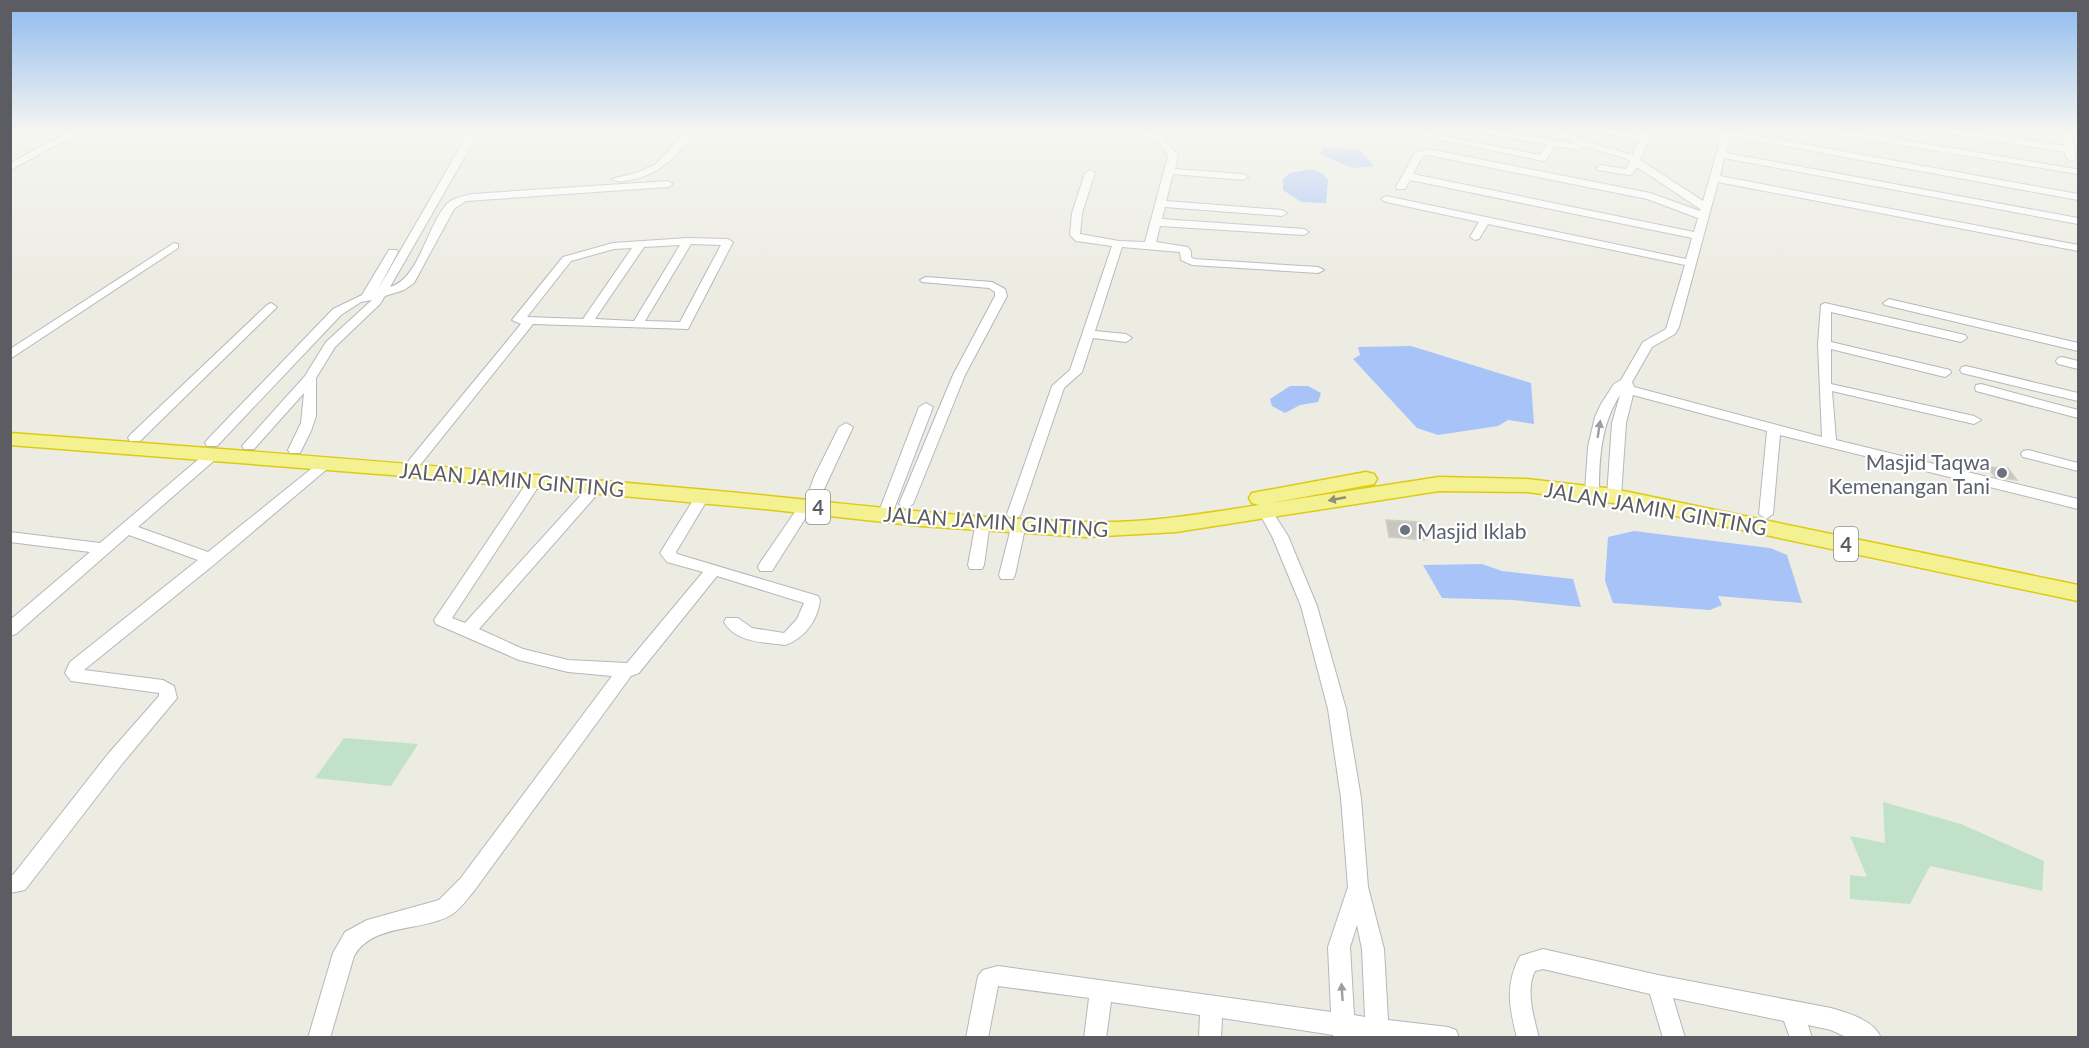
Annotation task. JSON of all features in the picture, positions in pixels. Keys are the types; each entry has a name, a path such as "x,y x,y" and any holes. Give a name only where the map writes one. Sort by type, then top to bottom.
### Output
{"highway":[{"name":"JALAN JAMIN GINTING","path":"12,438 163,449 249,446 415,462 648,480 810,501"},
{"name":"JALAN JAMIN GINTING","path":"12,438 135,438 326,464 702,497 893,507 1017,519 1086,530 1176,525 1439,484 1505,483 1603,490 2079,593"},
{"name":"JALAN JAMIN GINTING","path":"893,507 921,519 983,522 1017,519 1140,518 1182,513 1338,483 1395,476 1493,474 1766,514 2079,581"}],"street":[{"path":"368,296 435,181"},
{"path":"249,446 310,378 330,345 345,328 376,302 446,181"},
{"path":"438,196 516,186 590,181"},
{"path":"1087,181 1077,213 1076,235 1080,239 1184,249 1185,258 1192,262 1318,270"},
{"path":"1150,245 1166,181"},
{"path":"1404,181 1699,237"},
{"path":"1574,181 1650,196 1706,213"},
{"path":"1665,181 1706,213"},
{"path":"1603,490 1599,420 1625,386 1647,345 1671,331 1673,327 1713,181"},
{"path":"1729,181 2079,248"},
{"path":"1862,181 2079,221"},
{"path":"1991,181 2079,197"},
{"path":"10,630 129,529 212,449 324,323 337,312 368,296 399,288 410,281 450,207 463,199 668,184"},
{"path":"1386,199 1690,263"},
{"path":"1160,204 1282,213"},
{"path":"1475,237 1485,220"},
{"path":"1155,222 1304,232"},
{"path":"637,325 688,241"},
{"path":"688,241 728,242 684,326 518,320 567,259 613,246 639,246 688,241"},
{"path":"1007,575 1017,519 1058,386 1076,372 1119,244"},
{"path":"10,355 174,246"},
{"path":"586,322 639,246"},
{"path":"893,507 1001,296 1000,291 992,285 926,280"},
{"path":"1890,303 2079,347"},
{"path":"135,438 271,307"},
{"path":"1829,442 1825,386 1824,307 1961,338"},
{"path":"415,462 530,320"},
{"path":"1089,334 1126,338"},
{"path":"1824,344 1945,373"},
{"path":"2062,361 2079,365"},
{"path":"1966,370 2079,397"},
{"path":"295,450 307,428 311,414 310,378"},
{"path":"1625,386 1774,429 2079,504"},
{"path":"1603,490 1625,386"},
{"path":"1825,386 1974,420"},
{"path":"1981,388 2079,414"},
{"path":"893,507 926,407"},
{"path":"766,567 810,501 846,428"},
{"path":"1766,514 1774,429"},
{"path":"2028,454 2079,466"},
{"path":"10,884 18,884 25,876 115,759 168,698 168,691 163,687 77,676 74,673 76,667 326,464"},
{"path":"535,481 442,620 529,656 568,666 625,671 633,668 686,601 714,570"},
{"path":"468,631 596,487"},
{"path":"702,497 668,553 672,558 812,600 806,617 790,638 748,633 737,629 732,622"},
{"path":"1271,511 1310,606 1337,710 1351,798 1358,887 1373,950 1377,1004 1376,1034"},
{"path":"976,565 983,522"},
{"path":"129,529 211,559"},
{"path":"10,537 104,549"},
{"path":"319,1038 344,953 352,939 367,930 445,908 466,885 625,671"},
{"path":"1344,1031 1339,947 1358,887"},
{"path":"1528,1038 1521,1010 1521,976 1528,963 1543,959 1847,1024 1870,1038"},
{"path":"977,1038 986,983 991,977 1101,989 1211,1005 1344,1031 1449,1038"},
{"path":"1658,985 1674,1038"},
{"path":"1095,1038 1101,989"},
{"path":"1210,1038 1211,1005"},
{"path":"1792,1011 1801,1038"}],"green space":[{"path":"344,738 418,744 391,786 315,778"},
{"path":"1883,802 1961,824 2044,861 2042,891 1930,866 1910,904 1850,899 1850,875 1867,877 1850,836 1885,843"}],"water":[{"path":"1283,181 1328,181 1326,203 1301,202 1283,190"},
{"path":"1411,346 1531,383 1534,424 1508,420 1498,426 1438,435 1417,428 1353,359 1360,355 1358,347"},
{"path":"1290,386 1308,386 1321,393 1318,402 1300,405 1285,413 1272,406 1270,399"},
{"path":"1634,531 1770,548 1787,555 1802,603 1718,596 1722,605 1710,610 1613,603 1605,581 1608,537"},
{"path":"1482,564 1502,571 1573,579 1581,607 1513,600 1442,598 1423,565"}],"building":[{"name":"Masjid Taqwa Kemenangan Tani","path":"1987,467 2008,468 2017,480 1995,477"},
{"name":"Masjid Iklab","path":"1386,520 1420,522 1424,540 1389,537"}],"place":[{"name":"Masjid Taqwa Kemenangan Tani","path":"2002,473"},
{"name":"Masjid Iklab","path":"1405,530"}]}
